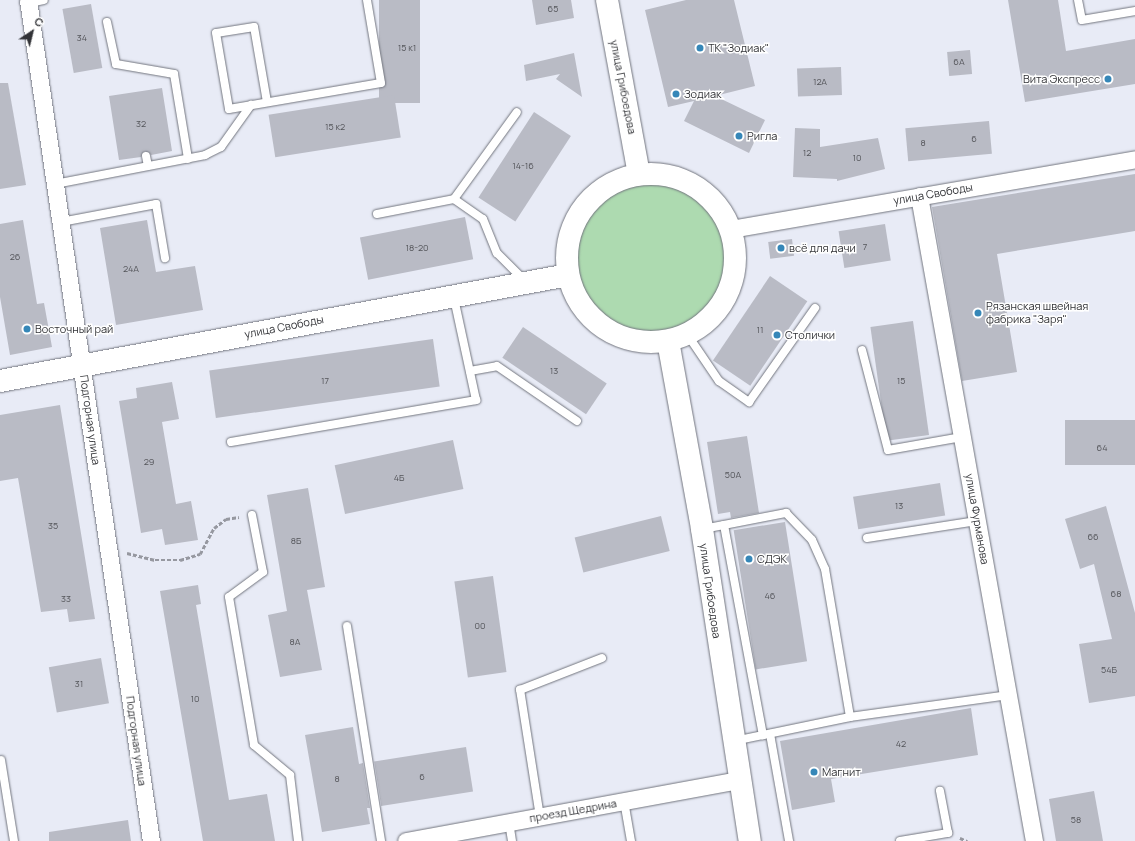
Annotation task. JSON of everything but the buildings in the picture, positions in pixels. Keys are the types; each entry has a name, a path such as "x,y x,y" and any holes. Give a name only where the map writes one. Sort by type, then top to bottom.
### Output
{"main road":[{"name":"улица Грибоедова","path":"607,0 639,174"},
{"path":"639,174 673,176 694,184 716,203 731,229 736,258 731,285 711,318 678,338 647,343 616,335 594,320 577,299 568,275 568,241 577,216 601,190 614,182 639,174"},
{"name":"улица Свободы","path":"0,381 454,295 568,275"},
{"name":"улица Грибоедова","path":"678,338 702,529 733,741 750,841"}],"street":[{"name":"Подгорная улица","path":"34,1 55,184 151,841"},
{"name":"улица Свободы","path":"731,229 1135,159"},
{"name":"улица Фурманова","path":"919,196 1034,841"},
{"name":"проезд Щедрина","path":"406,841 740,780"}],"lane":[{"path":"267,102 254,27 216,32 229,109 381,83 367,0"},
{"path":"1078,0 1082,20 1135,11"},
{"path":"107,22 116,64 174,74 188,159"},
{"path":"55,184 205,155 221,146 251,105"},
{"path":"377,214 454,199 517,112"},
{"path":"146,156 148,166"},
{"path":"454,199 483,219 497,253 526,282"},
{"path":"61,222 156,204 165,258"},
{"path":"231,442 476,400 454,295"},
{"path":"678,338 719,381 749,402 815,308"},
{"path":"862,350 888,450 962,437"},
{"path":"470,371 497,366 577,421"},
{"path":"702,529 786,513 812,540 825,569 850,717"},
{"path":"252,515 263,572 229,597 254,745 290,775 298,841"},
{"path":"867,538 977,521"},
{"path":"724,525 789,841"},
{"path":"347,626 381,841"},
{"path":"540,817 520,690 602,658"},
{"path":"733,741 850,717 1008,695"},
{"path":"1,760 14,841"},
{"path":"900,841 948,833 940,791"},
{"path":"624,801 631,841"},
{"path":"509,822 512,841"}],"path":[{"path":"109,552 132,553 155,560 180,560 200,554 214,528 226,519 252,515"}],"green space":[{"path":"644,184 658,184 672,187 686,193 698,201 708,211 716,223 722,237 725,258 722,279 716,293 708,305 698,315 686,323 672,329 658,332 644,332 630,329 616,323 604,315 594,305 586,293 580,279 577,265 577,251 580,237 586,223 594,211 604,201 616,193 630,187"}],"place":[{"name":"ТК \"Зодиак\"","path":"700,48"},
{"name":"Вита Экспресс","path":"1108,79"},
{"name":"Зодиак","path":"676,94"},
{"name":"Ригла","path":"739,136"},
{"name":"всё для дачи","path":"781,248"},
{"name":"Рязанская швейная фабрика \"Заря\"","path":"978,313"},
{"name":"Восточный рай","path":"27,329"},
{"name":"Столички","path":"777,335"},
{"name":"СДЭК","path":"749,559"},
{"name":"Магнит","path":"814,772"}]}
